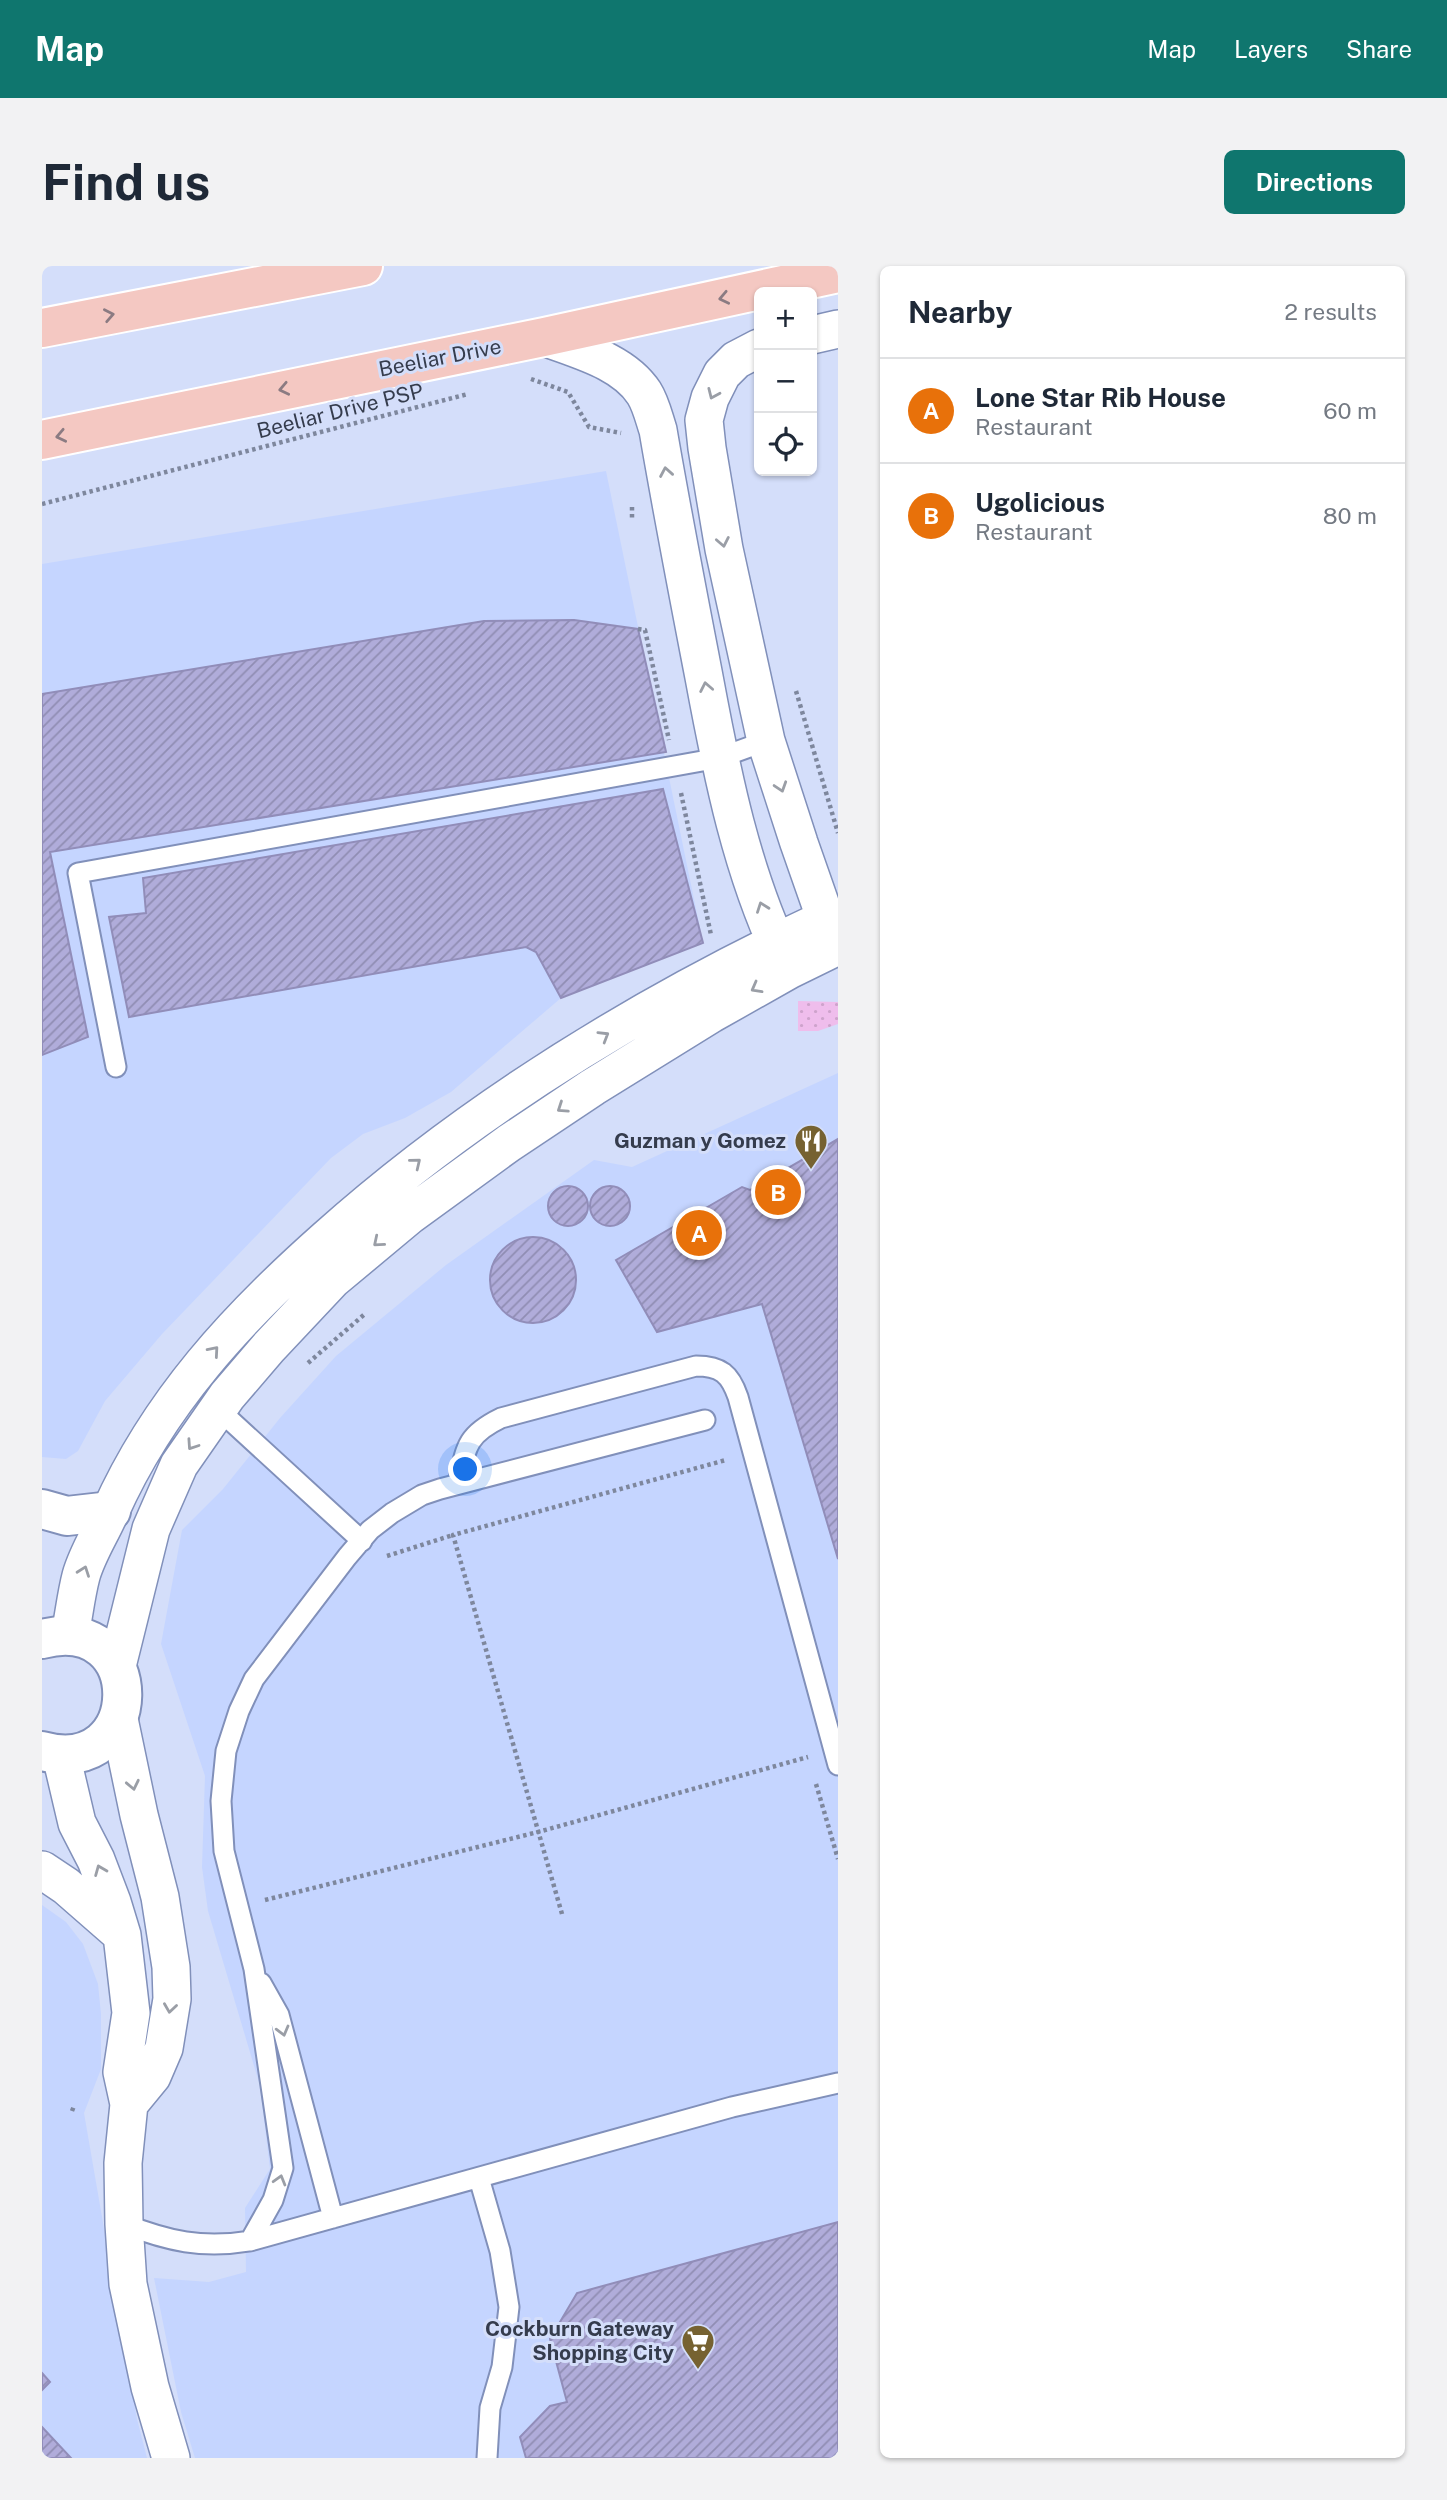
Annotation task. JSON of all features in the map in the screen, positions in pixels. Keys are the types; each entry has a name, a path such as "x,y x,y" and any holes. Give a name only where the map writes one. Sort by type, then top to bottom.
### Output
{"highway":[{"path":"42,328 363,266"},
{"name":"Beeliar Drive","path":"42,440 544,337 838,273"}],"street":[{"path":"817,334 838,330"},
{"path":"544,337 602,360 622,372 644,393 658,430 719,758 755,887 782,956"},
{"path":"52,1754 76,1754 91,1749 106,1737 119,1718 124,1689 117,1666 109,1655 94,1643 53,1629 82,1574 124,1481 157,1426 206,1359 243,1317 383,1189 468,1124 522,1087 671,996 782,956 834,933 766,741 710,475 704,420 709,398 722,374 736,360 755,350"},
{"path":"117,1666 132,1611 139,1570 156,1516 178,1465 218,1409 269,1347 332,1280 410,1214 593,1087 710,1014 782,956"},
{"path":"42,1509 67,1516 111,1511"},
{"path":"119,1718 149,1860 160,1897 171,1967 172,1999 164,2048 152,2076 129,2104"},
{"path":"42,1803 45,1799 52,1754"},
{"path":"52,1754 78,1823 100,1871 122,1935 131,2013 122,2072 129,2104 123,2163 128,2284 134,2321 171,2458"},
{"path":"42,1870 66,1885 122,1935"}],"lane":[{"path":"117,1067 78,873 719,758 766,741"},
{"path":"458,1484 464,1454 474,1434 501,1418 696,1366 712,1366 724,1373 733,1384 738,1397 838,1765"},
{"path":"218,1409 362,1541"},
{"path":"250,2241 280,2185 283,2168 254,1969 224,1851 221,1824 226,1751 231,1729 254,1679 370,1530 408,1503 422,1495 458,1484 705,1420"},
{"path":"254,1969 279,2015 334,2218"},
{"path":"124,2224 159,2238 181,2242 222,2245 250,2241 732,2107 838,2083"},
{"path":"479,2178 503,2264 509,2307 502,2367 491,2408 487,2458"}],"path":[{"path":"530,378 568,392 589,427 626,434"},
{"name":"Beeliar Drive PSP","path":"42,504 476,392"},
{"path":"638,629 645,630 712,940"},
{"path":"307,1364 366,1313"},
{"path":"380,1558 453,1535 726,1460"},
{"path":"453,1535 562,1914"},
{"path":"238,1907 538,1832 808,1756 833,1742"}],"shaded area":[{"path":"606,471 703,943 561,998 451,1092 405,1118 363,1134 331,1158 162,1334 105,1401 78,1451 66,1459 42,1457 42,564"},
{"path":"798,1001 838,1002 838,1024 818,1031 798,1031"},
{"path":"838,1073 838,2458 195,2458 181,2412 154,2278 209,2282 246,2272 245,2208 270,2169 260,2086 208,1911 202,1867 205,1776 161,1644 182,1530 223,1489 280,1418 336,1356 446,1265 594,1160 632,1167"},
{"path":"42,1905 66,1922 83,1944 98,1984 101,2069 84,2113 137,2419 147,2458 42,2458"}],"building":[{"path":"574,620 638,629 666,752 50,852 88,1037 42,1055 42,694 484,621"},
{"path":"663,789 703,943 561,998 536,952 526,947 129,1017 109,917 146,913 143,878"},
{"path":"838,1139 838,1559 762,1304 657,1332 616,1260 742,1187 750,1190"},
{"path":"568,1186 582,1192 588,1206 582,1220 568,1226 554,1220 548,1206 554,1192"},
{"path":"610,1186 624,1192 630,1206 624,1220 610,1226 596,1220 590,1206 596,1192"},
{"path":"533,1237 557,1244 569,1256 576,1280 569,1304 557,1316 533,1323 509,1316 497,1304 490,1280 497,1256 509,1244"},
{"name":"Cockburn Gateway Shopping City","path":"838,2222 838,2458 526,2458 520,2437 550,2406 567,2402 550,2339 577,2293"},
{"path":"42,2373 50,2382 42,2390"},
{"path":"42,2427 71,2458 42,2458"}],"place":[{"name":"Guzman y Gomez","path":"811,1171"},
{"name":"Ugolicious","path":"778,1192"},
{"name":"Lone Star Rib House","path":"699,1233"},
{"name":"Cockburn Gateway Shopping City","path":"698,2371"}]}
